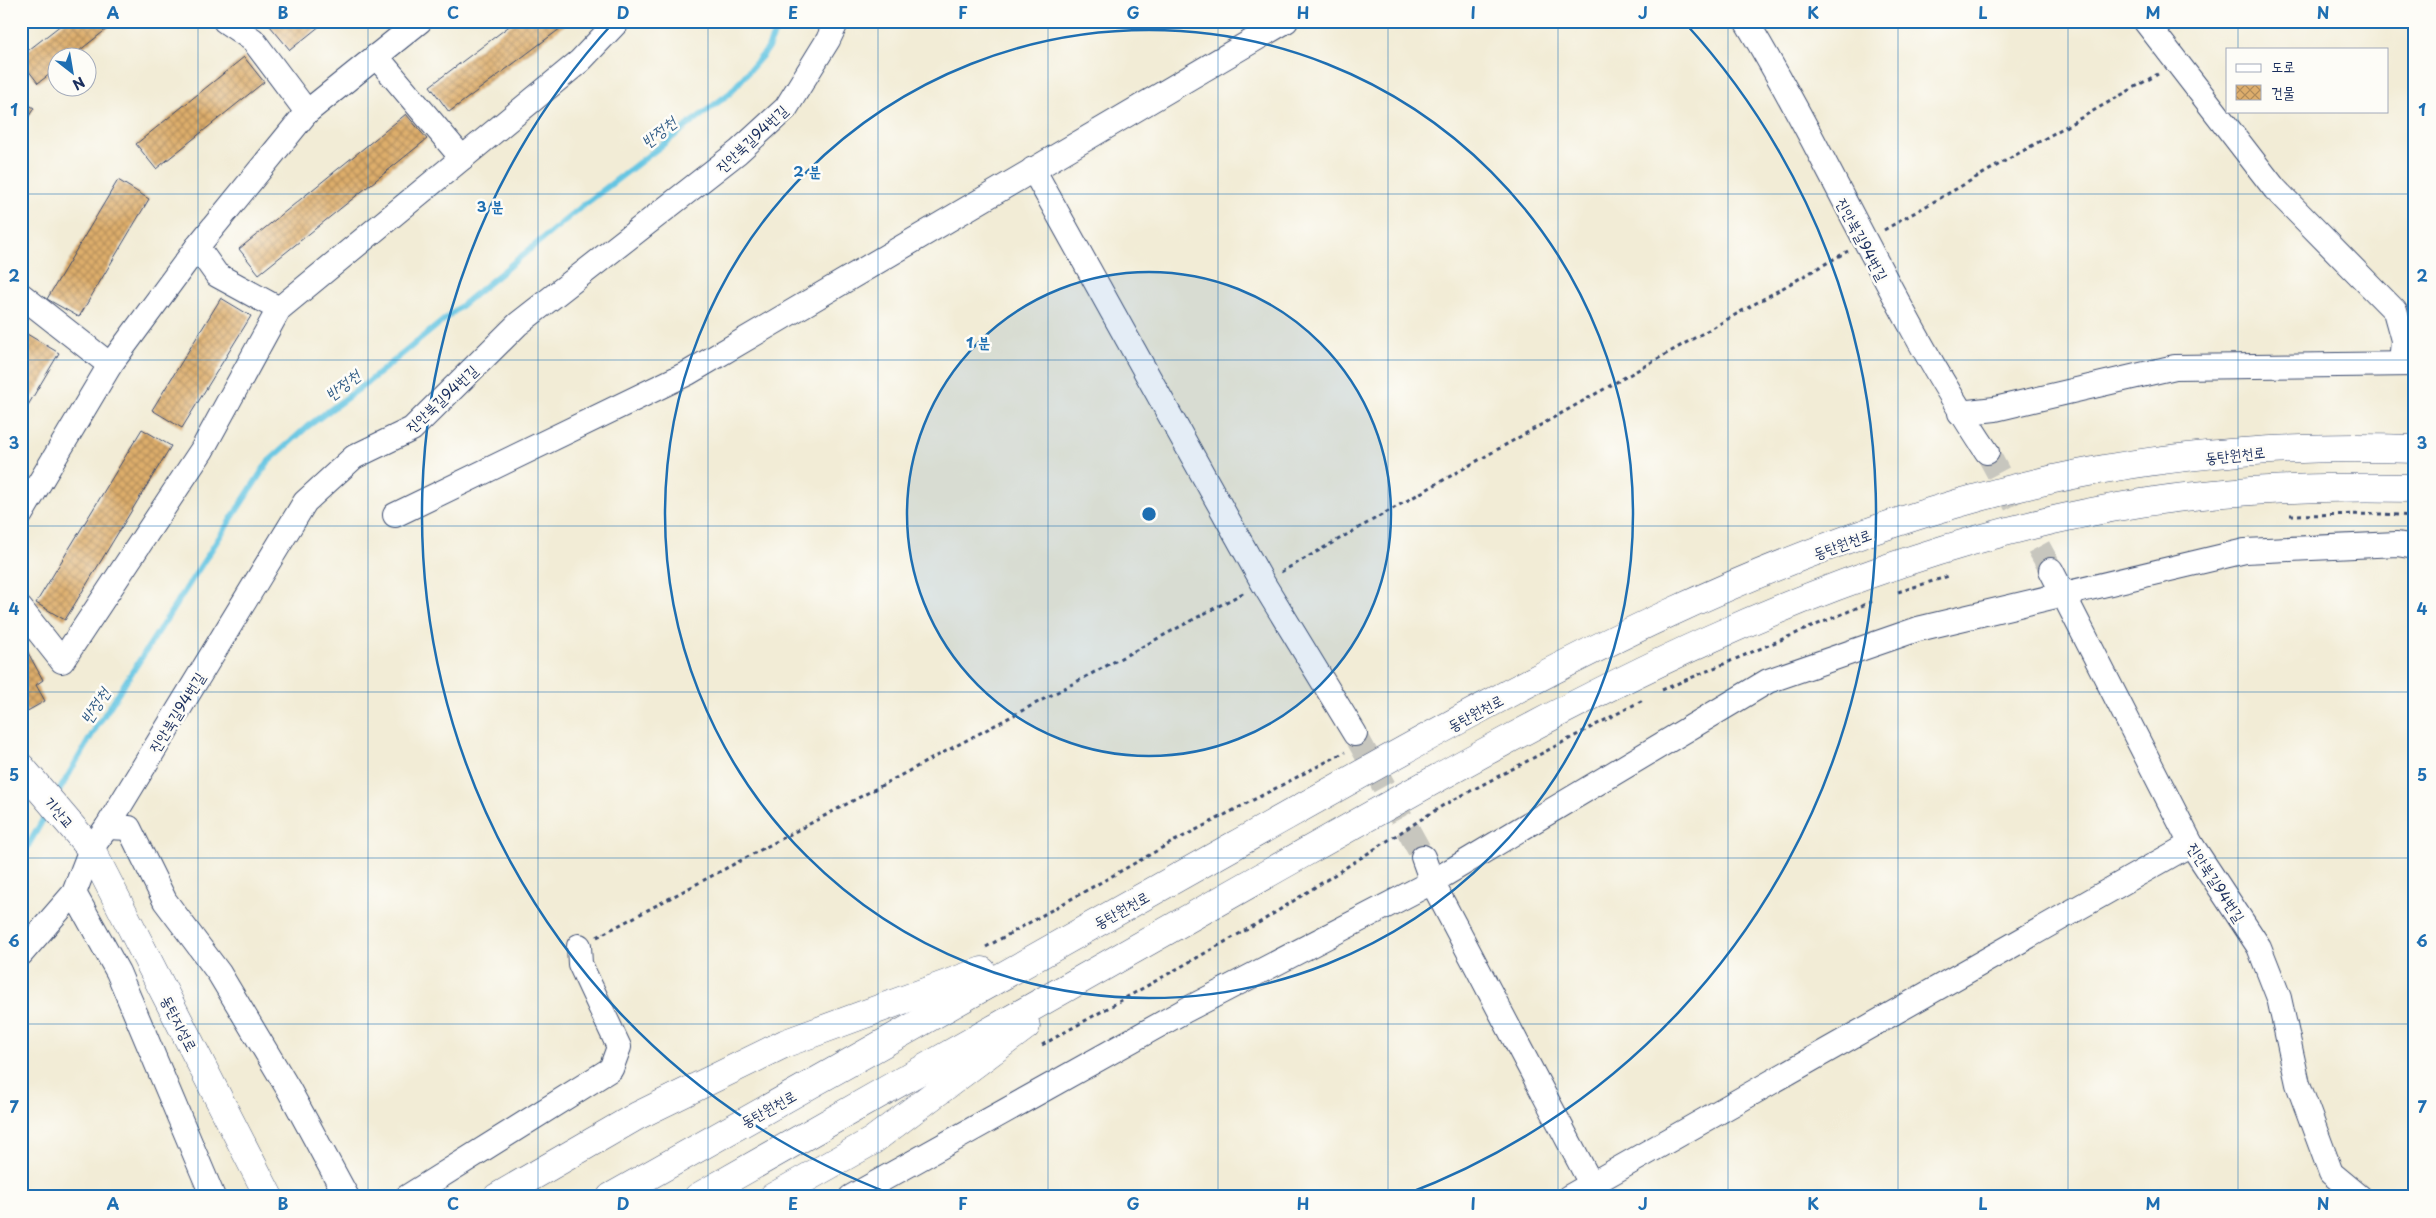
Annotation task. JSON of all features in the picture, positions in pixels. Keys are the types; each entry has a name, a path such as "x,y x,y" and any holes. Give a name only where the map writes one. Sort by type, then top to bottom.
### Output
{"main road":[{"name":"동탄원천로","path":"611,1197 1406,750 1572,660 1711,594 1800,558 1887,527 1979,498 2079,474 2174,460 2275,450 2368,447 2415,449"},
{"path":"698,1197 1105,965 1555,714 1709,638 1785,605 1868,574 1965,543 2061,519 2138,504 2192,496 2262,491 2351,487 2415,488"},
{"name":"기산교","path":"21,767 85,842"},
{"name":"동탄지성로","path":"85,842 269,1197"},
{"path":"497,1197 637,1116 786,1042 874,1009 944,986 1084,930"},
{"path":"773,1197 872,1141 974,1066 1105,965"}],"street":[{"path":"225,21 253,40 307,112"},
{"path":"21,514 110,365 197,247 307,112 420,21"},
{"path":"21,609 62,662 202,450 279,309 580,61 618,21"},
{"name":"진안북길94번길","path":"85,842 118,821 305,502 354,458 412,429 518,324 738,152 786,108 828,40 837,21"},
{"path":"395,515 688,373 935,230 1033,169 1286,21"},
{"name":"진안북길94번길","path":"1746,21 1767,56 1864,242 1960,413 1987,452"},
{"path":"1960,413 1995,409 2175,367 2408,364 2395,311 2275,188 2145,21"},
{"path":"376,56 462,158"},
{"path":"1033,169 1262,583 1355,734"},
{"path":"197,247 217,275 279,309"},
{"path":"21,295 110,365"},
{"path":"851,1197 1186,1010 1432,882 1768,681 1918,629 2245,551 2397,544 2415,547"},
{"name":"진안북길94번길","path":"2051,570 2191,844 2259,947 2279,998 2298,1084 2330,1173 2360,1197"},
{"path":"118,821 165,901 219,973 289,1090 347,1197"},
{"path":"21,954 74,893 85,842"},
{"path":"1569,1197 1595,1190 2191,844"},
{"path":"1423,857 1432,882 1595,1190"},
{"path":"74,893 118,972 213,1197"},
{"path":"407,1197 610,1069 619,1047 580,964 579,946"}],"path":[{"path":"579,946 1262,583 2178,63"}],"building":[{"path":"66,21 117,21 83,48 48,48 48,76 38,83 21,61 21,56"},
{"path":"275,21 326,21 290,50 270,26"},
{"path":"516,21 562,21 565,25 449,112 430,86"},
{"path":"244,57 264,82 156,169 136,144"},
{"path":"21,100 34,108 21,129"},
{"path":"406,114 427,139 259,274 239,249"},
{"path":"118,180 149,199 79,317 47,299"},
{"path":"221,298 251,316 182,428 152,410"},
{"path":"27,334 59,353 21,417 21,343"},
{"path":"142,429 171,446 65,620 36,603"},
{"path":"21,640 43,680 36,685 45,701 24,713 21,709"}],"waterway":[{"name":"반정천","path":"55,798 94,731 268,462 308,426 367,383 580,208 730,93 767,50 780,21"},
{"name":"반정천","path":"21,858 49,809"}],"tunnel":[{"path":"1987,452 2051,570"},
{"path":"1355,734 1423,857"}]}
